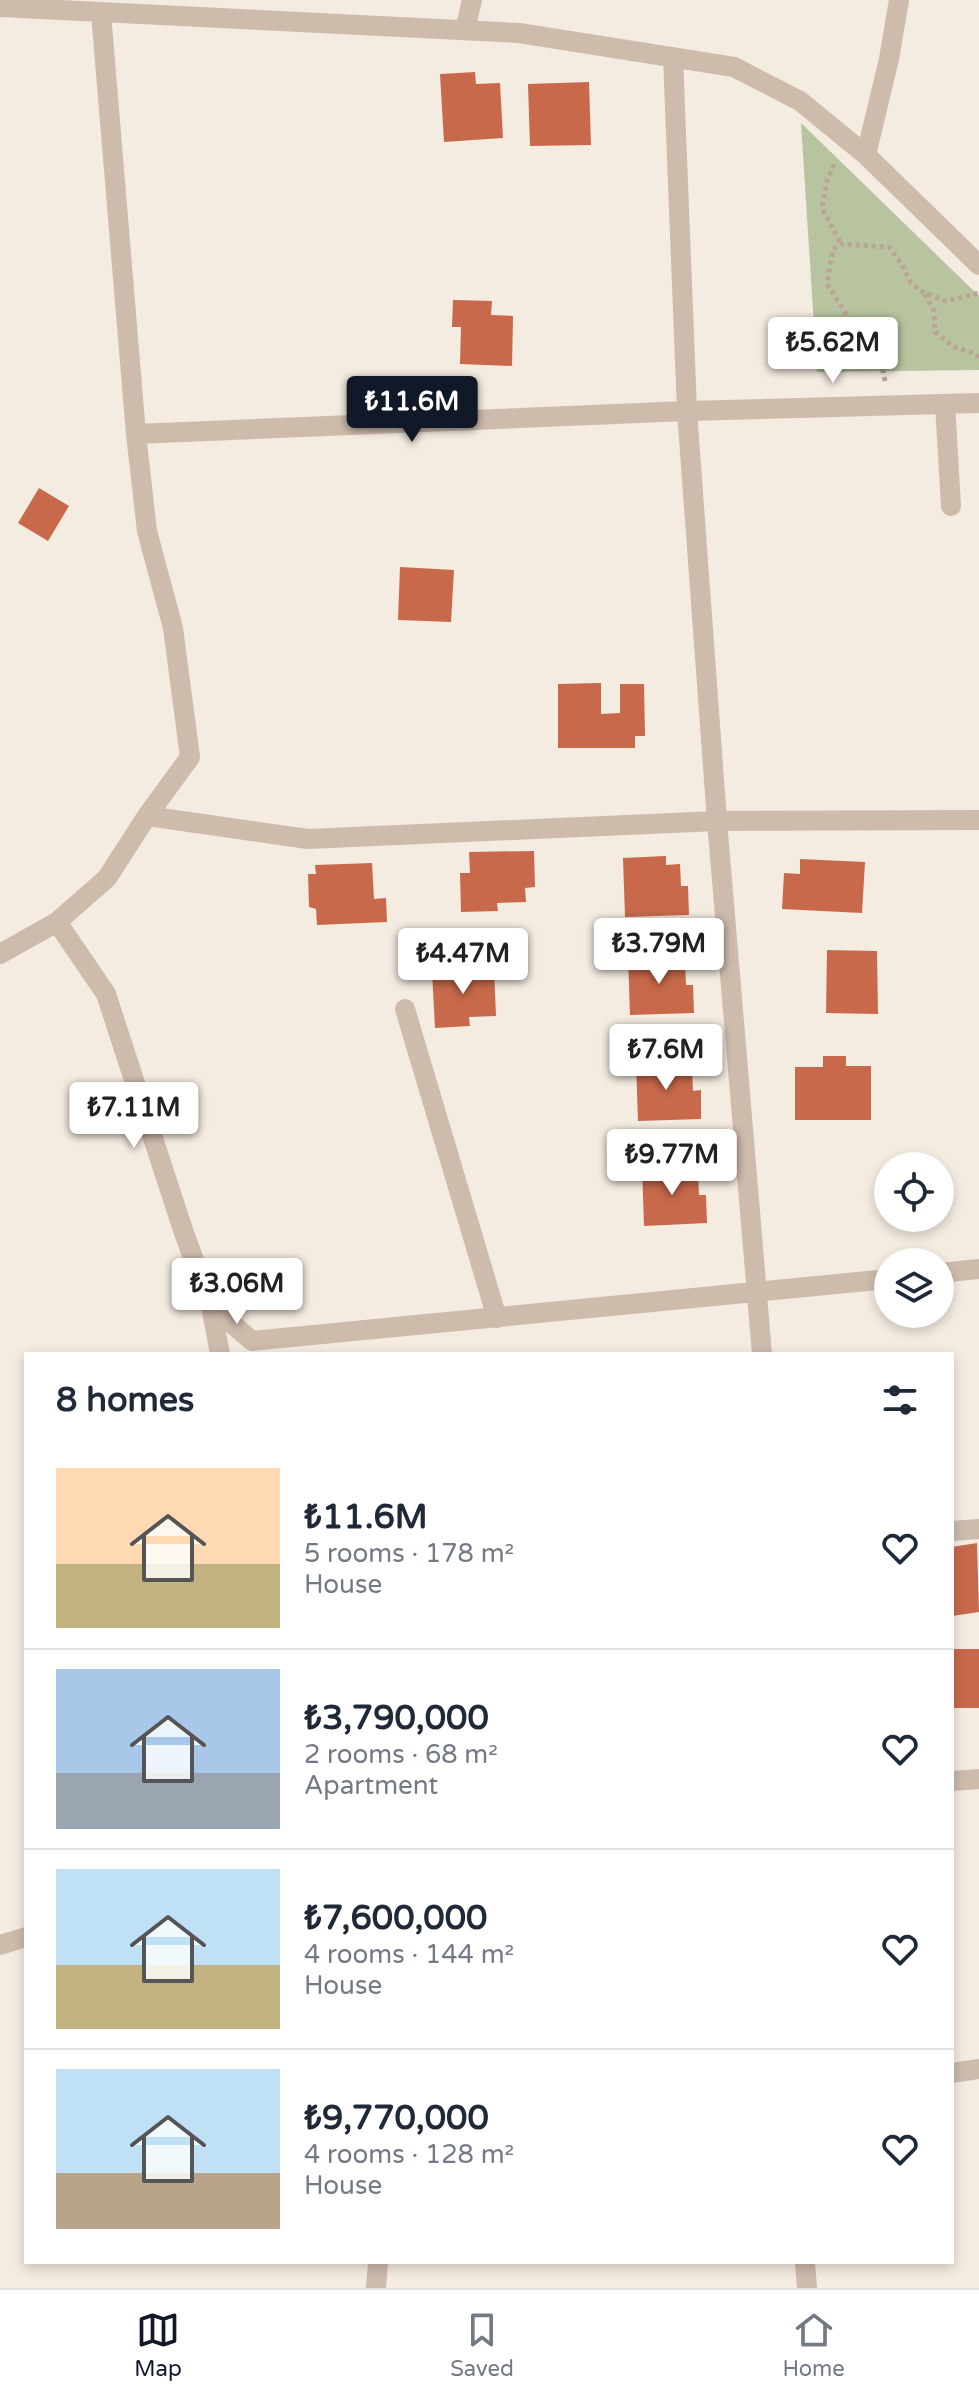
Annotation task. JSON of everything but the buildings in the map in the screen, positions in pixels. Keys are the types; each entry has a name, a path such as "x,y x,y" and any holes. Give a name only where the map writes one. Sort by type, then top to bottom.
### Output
{"street":[{"path":"465,30 472,0"},
{"path":"866,155 889,59 899,0"},
{"path":"0,7 519,33 734,67 800,101 866,155 979,265"},
{"path":"0,954 57,922 107,878 190,757 173,628 147,531 101,13"},
{"path":"673,57 687,411 717,821 762,1352"},
{"path":"136,434 687,411 979,403"},
{"path":"945,404 951,506"},
{"path":"147,816 308,839 717,821 979,820"},
{"path":"57,922 106,994 211,1306 220,1352"},
{"path":"405,1009 497,1318"},
{"path":"954,1272 979,1269"},
{"path":"211,1306 252,1341 874,1280"},
{"path":"954,1531 979,1529"},
{"path":"954,1781 979,1779"},
{"path":"0,1945 24,1938"},
{"path":"954,2073 979,2069"},
{"path":"376,2288 378,2264"},
{"path":"805,2264 807,2288"}],"path":[{"path":"841,244 822,208 827,181 848,141"},
{"path":"889,405 880,355 868,334 856,326 827,284 833,249 841,244 889,247 911,283 924,293 946,301 979,293"},
{"path":"924,293 934,311 935,332 954,347 979,357"}],"green space":[{"path":"801,123 979,296 979,370 817,372"}]}
